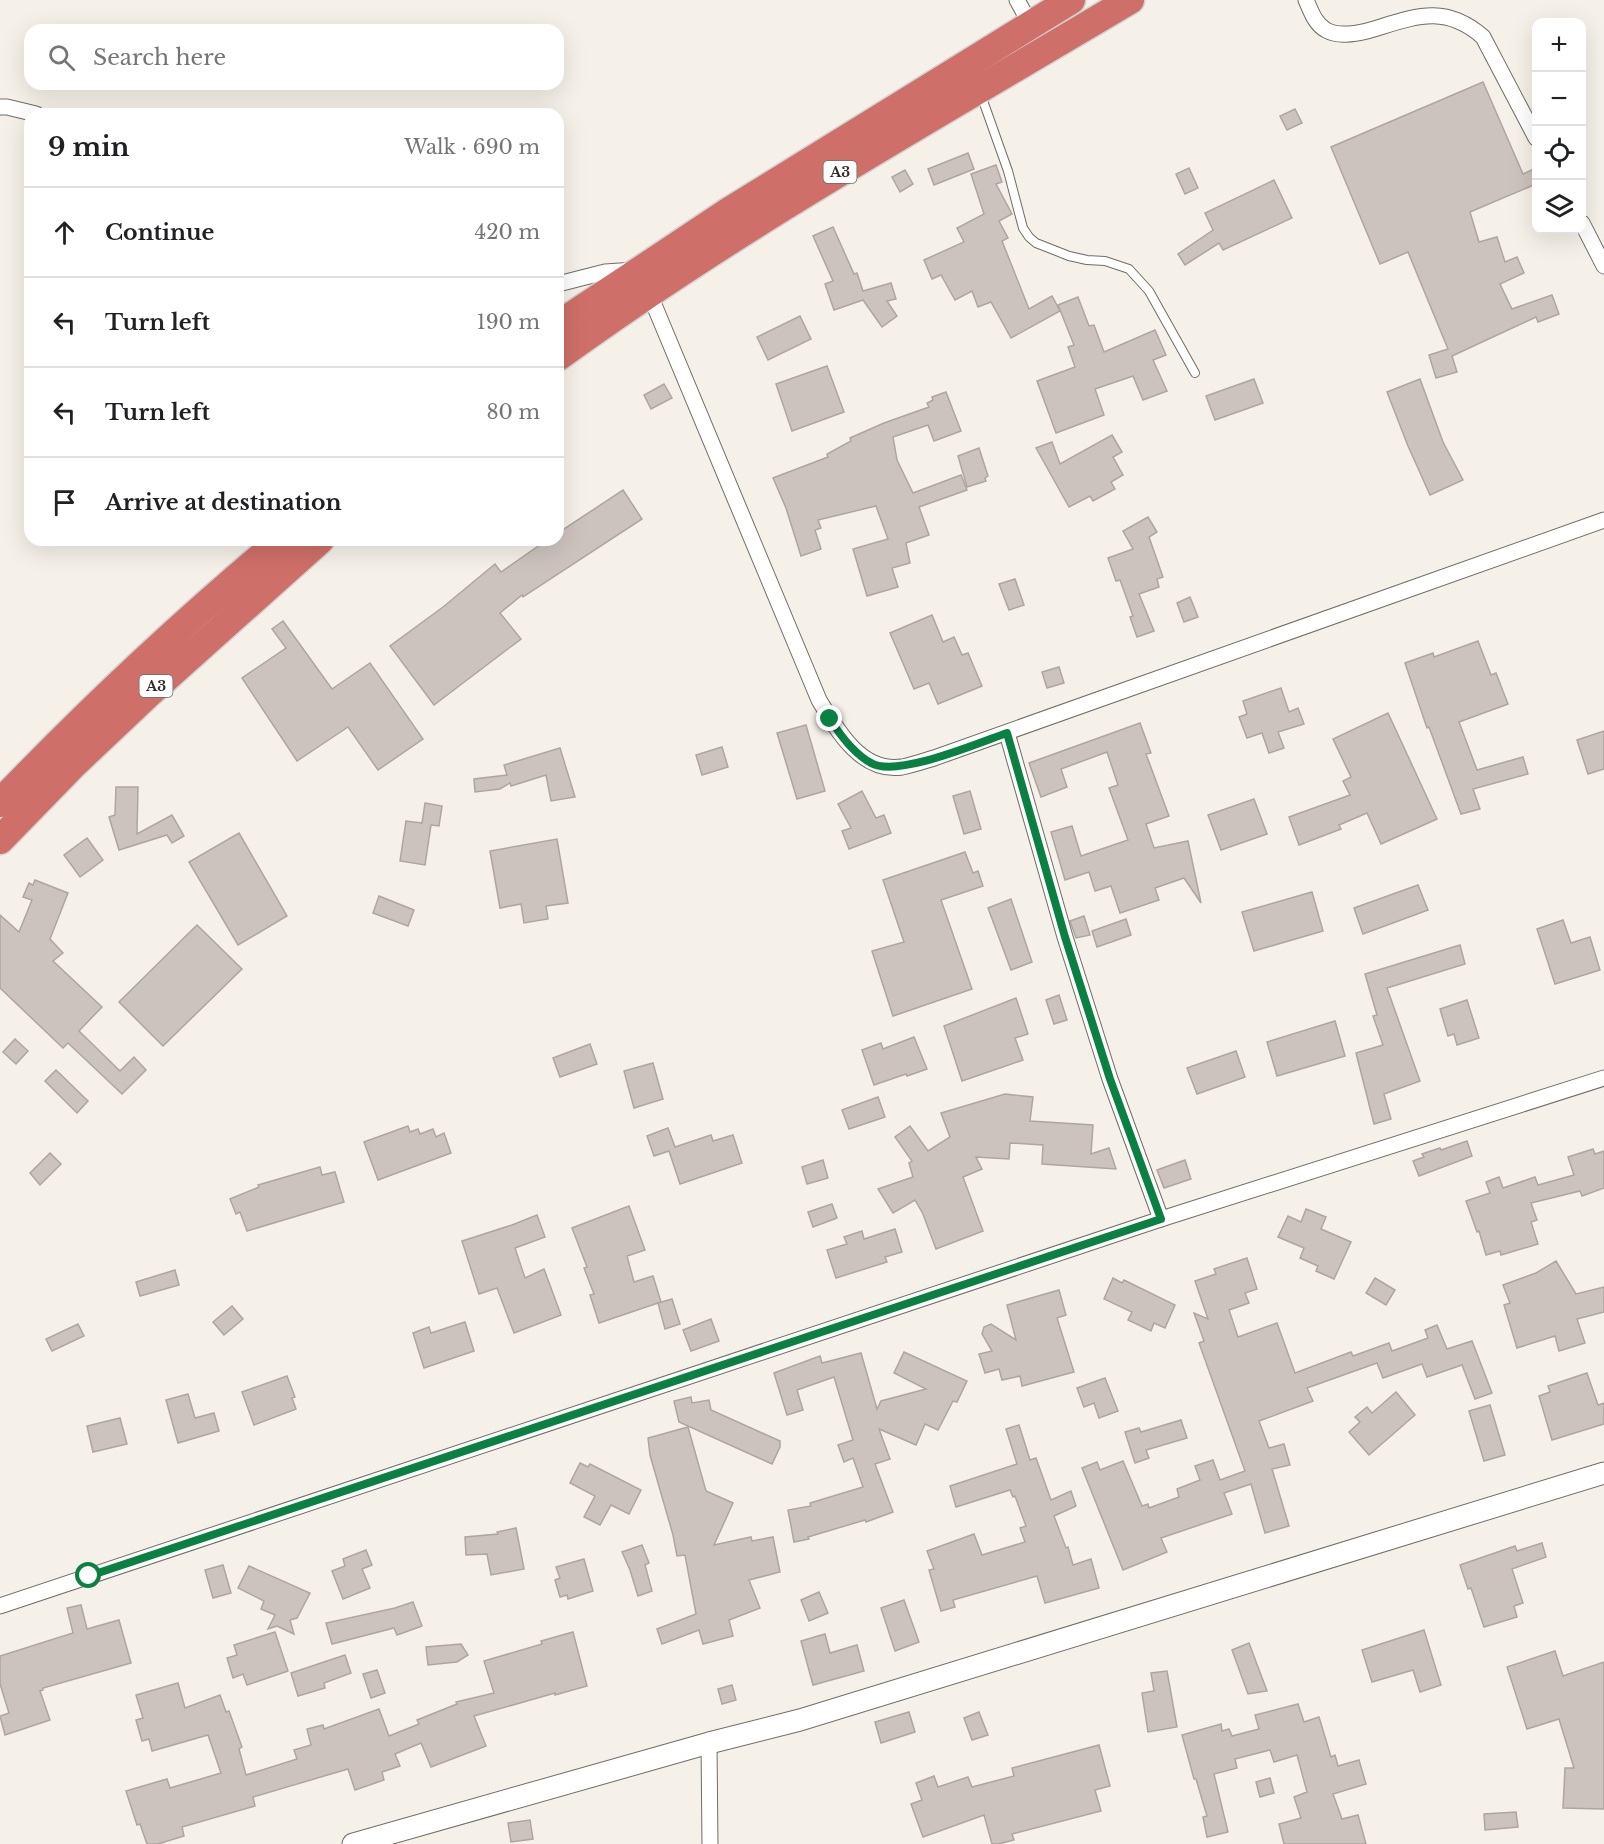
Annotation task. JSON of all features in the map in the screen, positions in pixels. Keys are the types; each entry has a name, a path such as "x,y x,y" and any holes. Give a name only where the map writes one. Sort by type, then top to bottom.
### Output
{"highway":[{"name":"A3","path":"564,318 644,282 736,236 805,179 1024,12 1071,0"},
{"name":"A3","path":"805,179 979,88 1130,0"},
{"name":"A3","path":"564,352 644,282"},
{"name":"A3","path":"0,840 159,648 274,546"},
{"name":"A3","path":"0,803 226,621 313,546"}],"street":[{"path":"1306,0 1315,20 1326,30 1340,34 1354,34 1413,18 1436,15 1454,18 1470,25 1483,37 1532,130"},
{"path":"1024,12 1042,53"},
{"path":"0,107 24,112"},
{"path":"1586,232 1604,266"},
{"path":"564,282 605,272 644,282 819,700 842,738 872,764 900,767 934,758 1604,520"},
{"path":"1007,733 1072,959 1110,1079 1161,1219"},
{"path":"0,1606 1161,1219 1604,1078"},
{"path":"353,1844 709,1743 800,1720 1604,1473"},
{"path":"709,1743 710,1844"}],"lane":[{"path":"979,88 1008,171 1023,228 1029,237 1036,243 1069,256 1105,261 1128,269 1149,291 1195,373"}],"building":[{"path":"1483,82 1523,174 1532,170 1532,186 1470,212 1479,242 1497,237 1505,262 1517,257 1524,273 1500,284 1512,309 1552,295 1559,314 1538,322 1536,317 1452,356 1457,372 1436,378 1429,355 1448,349 1408,252 1380,264 1331,147"},
{"path":"1295,109 1302,123 1287,130 1280,116"},
{"path":"968,153 974,169 934,185 928,169"},
{"path":"996,165 1002,182 996,184 1012,214 999,221 1008,238 1002,241 1029,309 1052,296 1060,311 1011,338 991,302 978,307 972,291 955,300 941,275 932,279 924,260 964,242 957,228 984,214 971,174"},
{"path":"1189,168 1198,188 1185,194 1176,174"},
{"path":"905,170 913,184 900,192 892,177"},
{"path":"1274,180 1292,218 1223,250 1219,243 1185,265 1178,254 1213,230 1205,213"},
{"path":"833,227 854,274 857,273 863,291 891,283 896,299 887,301 897,316 882,327 863,300 834,310 825,284 833,281 813,236"},
{"path":"1078,297 1089,326 1094,325 1104,352 1155,330 1166,355 1153,360 1167,391 1143,400 1133,376 1095,389 1104,415 1056,433 1037,381 1075,367 1068,347 1074,345 1058,305"},
{"path":"800,316 811,339 768,360 757,337"},
{"path":"827,366 844,412 792,431 776,384"},
{"path":"1254,379 1263,403 1215,420 1206,396"},
{"path":"1420,379 1443,442 1463,480 1430,495 1387,392"},
{"path":"664,384 672,398 651,409 644,395"},
{"path":"946,392 961,431 934,441 928,425 893,437 897,460 913,493 961,475 967,490 919,507 929,535 906,543 910,563 892,568 898,587 867,596 853,549 888,539 876,506 818,520 821,528 815,530 821,549 801,556 786,508 773,478 828,457 827,454 851,441 850,438 929,407 927,403 933,400 932,397"},
{"path":"1112,435 1122,452 1113,457 1123,475 1111,482 1115,489 1093,501 1090,496 1069,507 1036,448 1052,442 1060,464"},
{"path":"979,448 988,476 985,478 986,481 967,487 958,456"},
{"path":"623,490 642,519 523,597 522,595 500,613 521,639 434,705 390,646 443,607 495,564 501,572 538,546 564,546 564,529"},
{"path":"1148,517 1157,532 1149,537 1163,577 1157,579 1159,587 1139,594 1154,631 1137,637 1130,617 1133,616 1120,580 1116,581 1108,558 1133,549 1123,531"},
{"path":"1015,579 1024,605 1009,610 999,584"},
{"path":"1190,597 1198,617 1184,622 1177,603"},
{"path":"932,615 943,642 954,637 962,655 968,653 982,686 938,704 929,683 914,689 890,633"},
{"path":"283,621 332,689 370,663 423,739 378,770 348,727 297,761 242,678 286,648 272,629"},
{"path":"1478,641 1491,675 1496,673 1508,704 1459,722 1477,770 1523,757 1528,774 1473,789 1480,809 1461,814 1429,727 1427,728 1405,663 1433,653 1434,657"},
{"path":"1059,667 1064,683 1047,688 1042,672"},
{"path":"1281,688 1289,712 1298,708 1304,724 1278,732 1284,748 1269,753 1262,733 1247,738 1239,717 1247,714 1243,701"},
{"path":"1388,713 1437,819 1381,844 1367,813 1339,825 1341,829 1299,845 1289,817 1350,795 1343,781 1351,777 1333,739"},
{"path":"1140,723 1151,753 1146,754 1169,816 1146,824 1154,848 1188,841 1201,903 1184,878 1155,888 1159,900 1120,913 1111,886 1095,891 1089,872 1065,880 1051,832 1072,826 1081,856 1128,840 1109,788 1118,785 1107,752 1061,769 1067,787 1041,797 1029,763"},
{"path":"806,725 825,791 797,799 777,733"},
{"path":"1604,731 1604,769 1588,774 1577,740"},
{"path":"722,747 728,767 702,775 696,755"},
{"path":"560,748 575,797 551,801 546,775 511,786 510,783 500,789 475,792 474,779 507,775 504,765"},
{"path":"116,787 138,787 137,834 172,815 184,836 172,843 167,835 119,850 109,817 115,815"},
{"path":"862,791 876,818 884,815 891,833 849,849 842,831 851,828 838,804"},
{"path":"970,791 981,829 964,834 953,796"},
{"path":"1254,799 1267,834 1221,850 1208,815"},
{"path":"425,803 442,806 439,826 431,825 425,865 400,861 406,821 422,823"},
{"path":"239,833 287,916 238,945 189,862"},
{"path":"87,838 103,860 80,877 64,855"},
{"path":"557,839 568,903 546,906 548,919 524,923 521,904 500,908 490,851"},
{"path":"965,852 973,873 978,871 983,886 941,900 972,989 893,1016 872,951 904,942 883,880"},
{"path":"35,880 68,893 50,939 63,953 53,961 102,1007 79,1031 120,1071 134,1057 146,1070 122,1094 68,1043 63,1048 0,988 0,915 19,932 32,900 23,897 29,883 33,885"},
{"path":"1418,885 1428,910 1363,934 1354,908"},
{"path":"1312,892 1323,931 1254,951 1242,912"},
{"path":"379,896 414,910 408,926 373,913"},
{"path":"1011,899 1032,962 1011,970 988,908"},
{"path":"1084,916 1090,935 1076,938 1070,921"},
{"path":"1126,919 1131,935 1097,947 1092,931"},
{"path":"1563,920 1571,943 1590,937 1600,970 1555,984 1537,929"},
{"path":"197,925 242,969 163,1046 119,1002"},
{"path":"1460,945 1465,964 1387,988 1420,1081 1384,1094 1391,1119 1374,1124 1356,1053 1383,1045 1373,1016 1377,1015 1365,974"},
{"path":"1059,995 1067,1020 1054,1024 1046,1000"},
{"path":"1016,998 1028,1034 1015,1038 1023,1060 962,1081 944,1026"},
{"path":"1467,1000 1479,1038 1457,1045 1454,1034 1448,1036 1440,1009"},
{"path":"1335,1021 1345,1056 1277,1076 1267,1042"},
{"path":"914,1037 927,1069 874,1085 862,1050 881,1043 883,1049"},
{"path":"15,1039 28,1051 16,1064 3,1052"},
{"path":"590,1044 597,1064 560,1077 553,1058"},
{"path":"1236,1051 1245,1077 1197,1094 1187,1068"},
{"path":"653,1063 663,1099 634,1108 624,1071"},
{"path":"56,1070 88,1101 77,1113 45,1081"},
{"path":"1005,1094 1033,1097 1030,1121 1093,1125 1091,1154 1109,1148 1116,1169 1042,1164 1043,1145 1010,1143 1009,1159 976,1157 982,1169 963,1177 983,1231 936,1249 923,1214 915,1200 893,1213 878,1189 913,1177 909,1163 912,1161 895,1137 910,1126 928,1151 950,1137 941,1113"},
{"path":"878,1097 885,1117 849,1129 842,1110"},
{"path":"408,1126 410,1132 418,1129 420,1134 433,1129 436,1137 444,1133 451,1153 378,1180 364,1142"},
{"path":"668,1128 675,1147 711,1135 713,1141 733,1135 742,1163 680,1184 669,1151 654,1156 647,1136"},
{"path":"1467,1141 1472,1156 1419,1176 1413,1161 1424,1157 1422,1154"},
{"path":"1593,1149 1595,1154 1604,1151 1604,1188 1582,1196 1580,1191 1531,1203 1537,1220 1531,1222 1538,1244 1501,1255 1500,1251 1486,1255 1466,1201 1490,1193 1486,1182 1499,1177 1503,1188 1535,1177 1538,1185 1574,1175 1568,1157"},
{"path":"50,1153 61,1164 40,1185 30,1173"},
{"path":"823,1160 828,1178 807,1184 802,1167"},
{"path":"1185,1160 1191,1179 1164,1188 1157,1170"},
{"path":"320,1167 322,1175 335,1172 344,1202 247,1231 240,1212 236,1214 230,1199 259,1187 258,1185"},
{"path":"832,1204 837,1218 813,1227 808,1212"},
{"path":"629,1206 645,1250 627,1256 634,1282 653,1276 661,1302 599,1323 590,1295 594,1294 584,1268 587,1267 572,1228"},
{"path":"1306,1209 1326,1217 1321,1229 1351,1242 1334,1279 1316,1271 1318,1266 1300,1258 1304,1248 1278,1237 1288,1216 1301,1222"},
{"path":"537,1215 545,1237 515,1248 525,1278 544,1269 561,1315 514,1333 497,1288 479,1294 462,1241"},
{"path":"895,1229 902,1252 885,1257 887,1262 836,1278 827,1250 847,1244 844,1237 862,1231 864,1239"},
{"path":"1247,1258 1257,1289 1245,1293 1249,1303 1229,1310 1238,1337 1277,1323 1295,1373 1351,1352 1353,1356 1389,1343 1392,1351 1428,1338 1425,1330 1437,1325 1447,1349 1472,1341 1492,1393 1475,1399 1462,1365 1427,1377 1422,1364 1383,1378 1377,1363 1307,1388 1313,1401 1259,1421 1269,1448 1284,1444 1290,1465 1272,1469 1289,1526 1265,1533 1251,1484 1224,1493 1232,1514 1161,1538 1167,1552 1123,1570 1082,1468 1097,1462 1100,1470 1123,1461 1142,1506 1148,1504 1149,1508 1179,1497 1177,1489 1200,1480 1195,1466 1213,1460 1220,1480 1245,1471 1199,1343 1204,1341 1194,1313 1208,1319 1195,1281 1216,1274 1214,1269"},
{"path":"1556,1261 1576,1294 1604,1287 1604,1312 1577,1319 1585,1343 1559,1351 1555,1336 1517,1348 1504,1305 1510,1303 1503,1285 1536,1273"},
{"path":"175,1270 179,1285 140,1296 136,1282"},
{"path":"1113,1278 1122,1283 1124,1280 1175,1305 1165,1328 1154,1323 1151,1331 1128,1320 1132,1312 1104,1299"},
{"path":"1375,1278 1395,1290 1386,1305 1366,1293"},
{"path":"1059,1290 1066,1315 1057,1318 1074,1372 1022,1386 1020,1376 1002,1380 999,1369 985,1373 979,1354 992,1351 982,1334 984,1327 991,1324 1016,1340 1007,1305"},
{"path":"672,1299 680,1324 665,1329 658,1303"},
{"path":"232,1306 243,1319 224,1335 213,1322"},
{"path":"711,1319 719,1341 691,1351 683,1330"},
{"path":"465,1322 474,1351 424,1368 413,1333 429,1327 431,1333"},
{"path":"78,1324 84,1336 52,1351 46,1339"},
{"path":"904,1352 967,1381 957,1402 953,1401 938,1430 925,1424 916,1445 879,1429 890,1459 875,1464 893,1512 794,1542 788,1510 811,1506 810,1503 863,1487 853,1458 844,1462 838,1445 853,1440 834,1377 797,1390 803,1410 787,1415 774,1373 820,1356 822,1363 861,1353 877,1409 881,1401 926,1389 894,1373"},
{"path":"1587,1373 1598,1405 1604,1403 1604,1424 1552,1440 1539,1396 1550,1392 1548,1386"},
{"path":"287,1376 295,1397 292,1398 296,1409 254,1425 242,1392"},
{"path":"1105,1378 1118,1411 1099,1418 1094,1403 1084,1407 1077,1388"},
{"path":"1396,1392 1415,1415 1369,1455 1349,1432 1360,1422 1355,1417 1367,1407 1372,1413"},
{"path":"188,1394 195,1418 214,1413 219,1431 178,1443 166,1400"},
{"path":"691,1397 692,1403 709,1400 711,1410 780,1441 780,1447 772,1464 679,1422 674,1401"},
{"path":"1490,1405 1505,1455 1484,1461 1469,1411"},
{"path":"120,1418 127,1444 93,1452 87,1426"},
{"path":"1181,1420 1187,1438 1146,1450 1149,1458 1135,1463 1125,1432 1139,1428 1141,1432"},
{"path":"1019,1425 1030,1460 1036,1458 1051,1500 1071,1491 1076,1506 1054,1516 1066,1548 1068,1547 1073,1565 1091,1559 1099,1588 1045,1603 1037,1576 953,1600 955,1607 941,1611 929,1570 934,1569 927,1551 974,1534 982,1555 1025,1542 1020,1528 1026,1526 1015,1496 1013,1497 1010,1490 956,1507 950,1486 1017,1464 1006,1429"},
{"path":"688,1427 706,1491 733,1503 714,1545 751,1537 752,1541 773,1537 780,1572 749,1580 760,1608 729,1620 733,1636 703,1644 699,1630 662,1644 657,1629 696,1614 685,1555 677,1556 650,1455 648,1438"},
{"path":"580,1463 588,1467 590,1464 641,1490 629,1514 611,1505 600,1525 584,1517 595,1496 570,1483"},
{"path":"516,1528 524,1569 491,1575 487,1554 466,1555 465,1537 498,1534 497,1532"},
{"path":"1542,1543 1546,1557 1512,1569 1523,1603 1514,1606 1517,1617 1484,1627 1471,1588 1468,1589 1460,1565 1515,1546 1517,1551"},
{"path":"642,1545 649,1563 645,1565 652,1591 638,1596 622,1552"},
{"path":"366,1550 372,1565 362,1569 370,1588 343,1599 332,1571 345,1566 343,1559"},
{"path":"584,1559 593,1591 568,1599 567,1595 560,1597 555,1580 560,1578 556,1567"},
{"path":"223,1565 231,1593 213,1598 205,1570"},
{"path":"249,1566 310,1593 297,1618 290,1620 294,1634 277,1626 268,1629 275,1615 261,1609 264,1601 238,1588"},
{"path":"819,1592 828,1613 809,1621 801,1600"},
{"path":"904,1600 919,1642 895,1651 881,1608"},
{"path":"413,1602 422,1626 397,1635 394,1628 332,1644 326,1623"},
{"path":"81,1605 87,1629 119,1620 131,1663 43,1688 40,1691 50,1720 5,1735 0,1716 9,1713 0,1684 0,1656 73,1633 67,1608"},
{"path":"1424,1630 1441,1685 1420,1692 1413,1670 1372,1682 1362,1650"},
{"path":"275,1632 288,1671 247,1685 243,1674 233,1678 227,1658 237,1655 234,1645"},
{"path":"573,1632 587,1686 474,1716 486,1746 431,1767 421,1743 395,1754 400,1766 382,1772 384,1780 355,1790 348,1769 253,1797 255,1806 182,1827 184,1836 158,1844 147,1844 140,1824 137,1825 126,1791 167,1779 170,1788 221,1773 208,1735 152,1751 149,1739 142,1741 136,1720 143,1718 136,1695 178,1683 185,1708 220,1695 226,1712 229,1711 242,1747 239,1749 246,1775 297,1759 294,1750 311,1745 307,1729 323,1725 324,1729 379,1709 389,1736 419,1724 417,1720 457,1704 456,1702 494,1693 484,1661 542,1644 541,1641"},
{"path":"825,1634 830,1653 857,1645 864,1671 813,1685 801,1641"},
{"path":"1249,1643 1267,1691 1248,1694 1232,1650"},
{"path":"461,1644 468,1655 457,1662 428,1665 426,1647"},
{"path":"1555,1651 1563,1676 1604,1662 1604,1809 1563,1808 1565,1768 1574,1768 1559,1719 1527,1729 1507,1667"},
{"path":"345,1655 351,1673 324,1683 325,1688 298,1696 291,1673"},
{"path":"377,1670 385,1693 371,1698 363,1674"},
{"path":"1167,1671 1177,1727 1148,1732 1142,1693 1154,1691 1151,1673"},
{"path":"732,1685 736,1700 722,1704 718,1689"},
{"path":"1298,1704 1304,1722 1319,1717 1331,1757 1335,1755 1338,1766 1359,1760 1366,1784 1333,1794 1342,1819 1358,1815 1366,1844 1284,1844 1279,1824 1301,1818 1294,1797 1307,1792 1297,1755 1274,1762 1270,1750 1235,1759 1237,1768 1214,1774 1228,1832 1207,1837 1203,1817 1207,1816 1182,1735 1221,1724 1222,1731 1229,1729 1232,1736 1259,1729 1255,1715"},
{"path":"909,1712 915,1732 881,1743 875,1722"},
{"path":"979,1712 988,1735 972,1740 964,1718"},
{"path":"1099,1745 1110,1786 1095,1790 1101,1811 1012,1834 1014,1840 998,1844 992,1844 984,1815 923,1837 911,1804 922,1800 916,1783 934,1776 938,1787 968,1777 972,1787 1014,1776 1012,1768"},
{"path":"1270,1778 1274,1793 1260,1797 1256,1782"},
{"path":"1516,1812 1518,1827 1485,1830 1484,1814"},
{"path":"530,1820 533,1839 511,1842 508,1823"}],"route":[{"path":"89,1576 1161,1219 1110,1079 1065,937 1007,733 900,767 872,764 842,738 830,719"}]}
